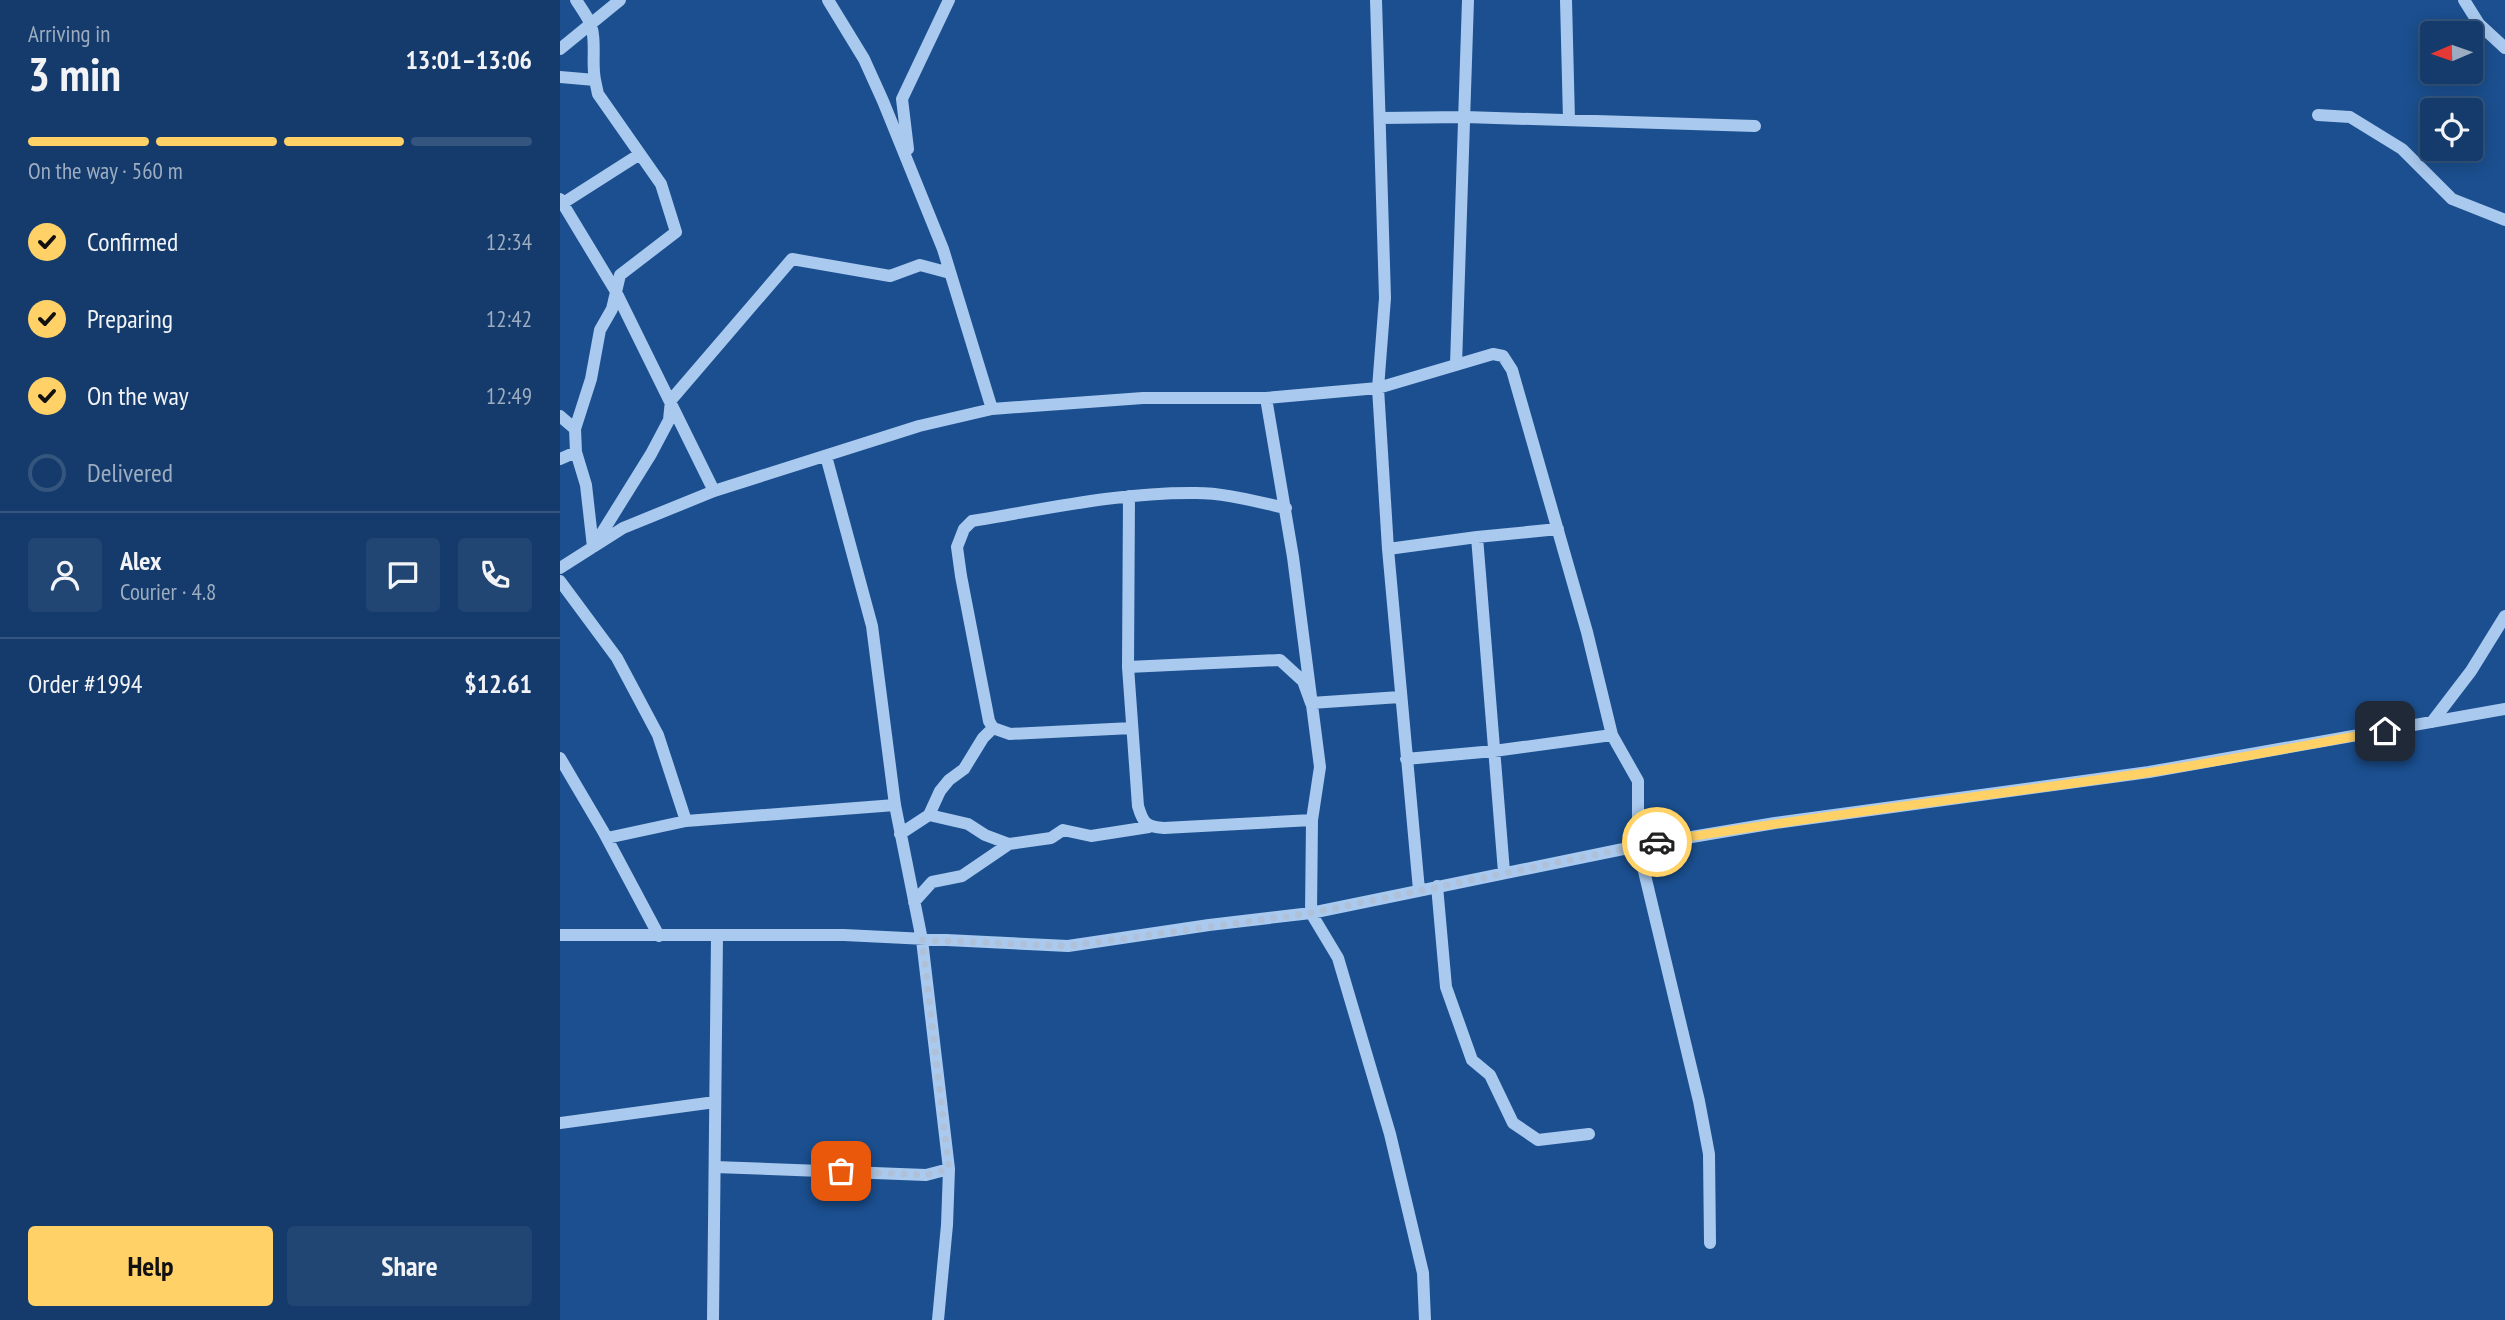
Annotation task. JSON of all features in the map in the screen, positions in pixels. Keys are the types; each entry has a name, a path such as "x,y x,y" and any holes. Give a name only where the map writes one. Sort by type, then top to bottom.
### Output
{"street":[{"path":"576,0 591,24 594,36 592,67 598,94 661,184 676,232 620,275 611,309 600,330 591,379 575,429 576,452 586,485 593,547"},
{"path":"560,49 620,0"},
{"path":"828,0 864,59 910,167 950,272 992,409"},
{"path":"910,167 902,99 949,0"},
{"path":"1376,0 1385,299 1378,388 1400,697 1419,890"},
{"path":"1455,365 1468,0"},
{"path":"1566,0 1569,120"},
{"path":"2464,0 2479,24 2505,48"},
{"path":"560,77 595,80"},
{"path":"2318,116 2350,117 2402,149 2452,199 2505,220"},
{"path":"1380,118 1465,117 1755,126"},
{"path":"640,153 561,202 615,290 714,491"},
{"path":"593,547 657,443 669,420 671,400 792,259 890,276 920,265 950,272"},
{"path":"560,568 623,528 714,491 919,426 992,409 1143,398 1266,398 1378,388 1493,354 1503,356 1508,362 1558,529 1612,735 1639,780 1638,846 1699,1101 1709,1154 1710,1243"},
{"path":"1266,398 1286,508 1320,767 1312,820 1311,913 1338,958 1390,1133 1423,1273 1424,1320"},
{"path":"560,416 575,429"},
{"path":"560,459 576,452"},
{"path":"826,456 872,626 894,804 922,940 949,1169 938,1320"},
{"path":"1132,728 1010,734 993,728 989,720 961,576 957,547 964,529 972,521 1129,496 1197,493 1286,508"},
{"path":"1129,496 1128,667 1138,806 1143,822 1149,827"},
{"path":"1388,550 1558,529"},
{"path":"1477,537 1504,872"},
{"path":"560,581 617,658 658,735 686,821"},
{"path":"2432,722 2471,671 2505,616"},
{"path":"1128,667 1280,660 1303,681 1311,703"},
{"path":"1311,703 1400,697"},
{"path":"560,935 844,935 1068,946 1311,913 1504,872 1775,822 2149,772 2505,709"},
{"path":"900,834 929,815 940,791 964,769 982,738 993,728"},
{"path":"1406,759 1494,751 1612,735"},
{"path":"560,758 607,838 659,936"},
{"path":"607,838 686,821 894,804"},
{"path":"929,815 968,824 985,835 1009,844"},
{"path":"914,902 932,883 962,876 1009,844 1051,838 1063,830 1091,836 1149,827 1312,820"},
{"path":"1437,886 1446,987 1472,1060 1490,1075 1513,1123 1538,1140 1589,1134"},
{"path":"713,1320 717,936"},
{"path":"560,1123 715,1102"},
{"path":"715,1167 926,1175 949,1169"}],"way so far":[{"path":"841,1171 926,1175 949,1169 922,940 1068,946 1311,913 1657,842"}],"route":[{"path":"1657,842 1775,822 2149,772 2385,731"}]}
